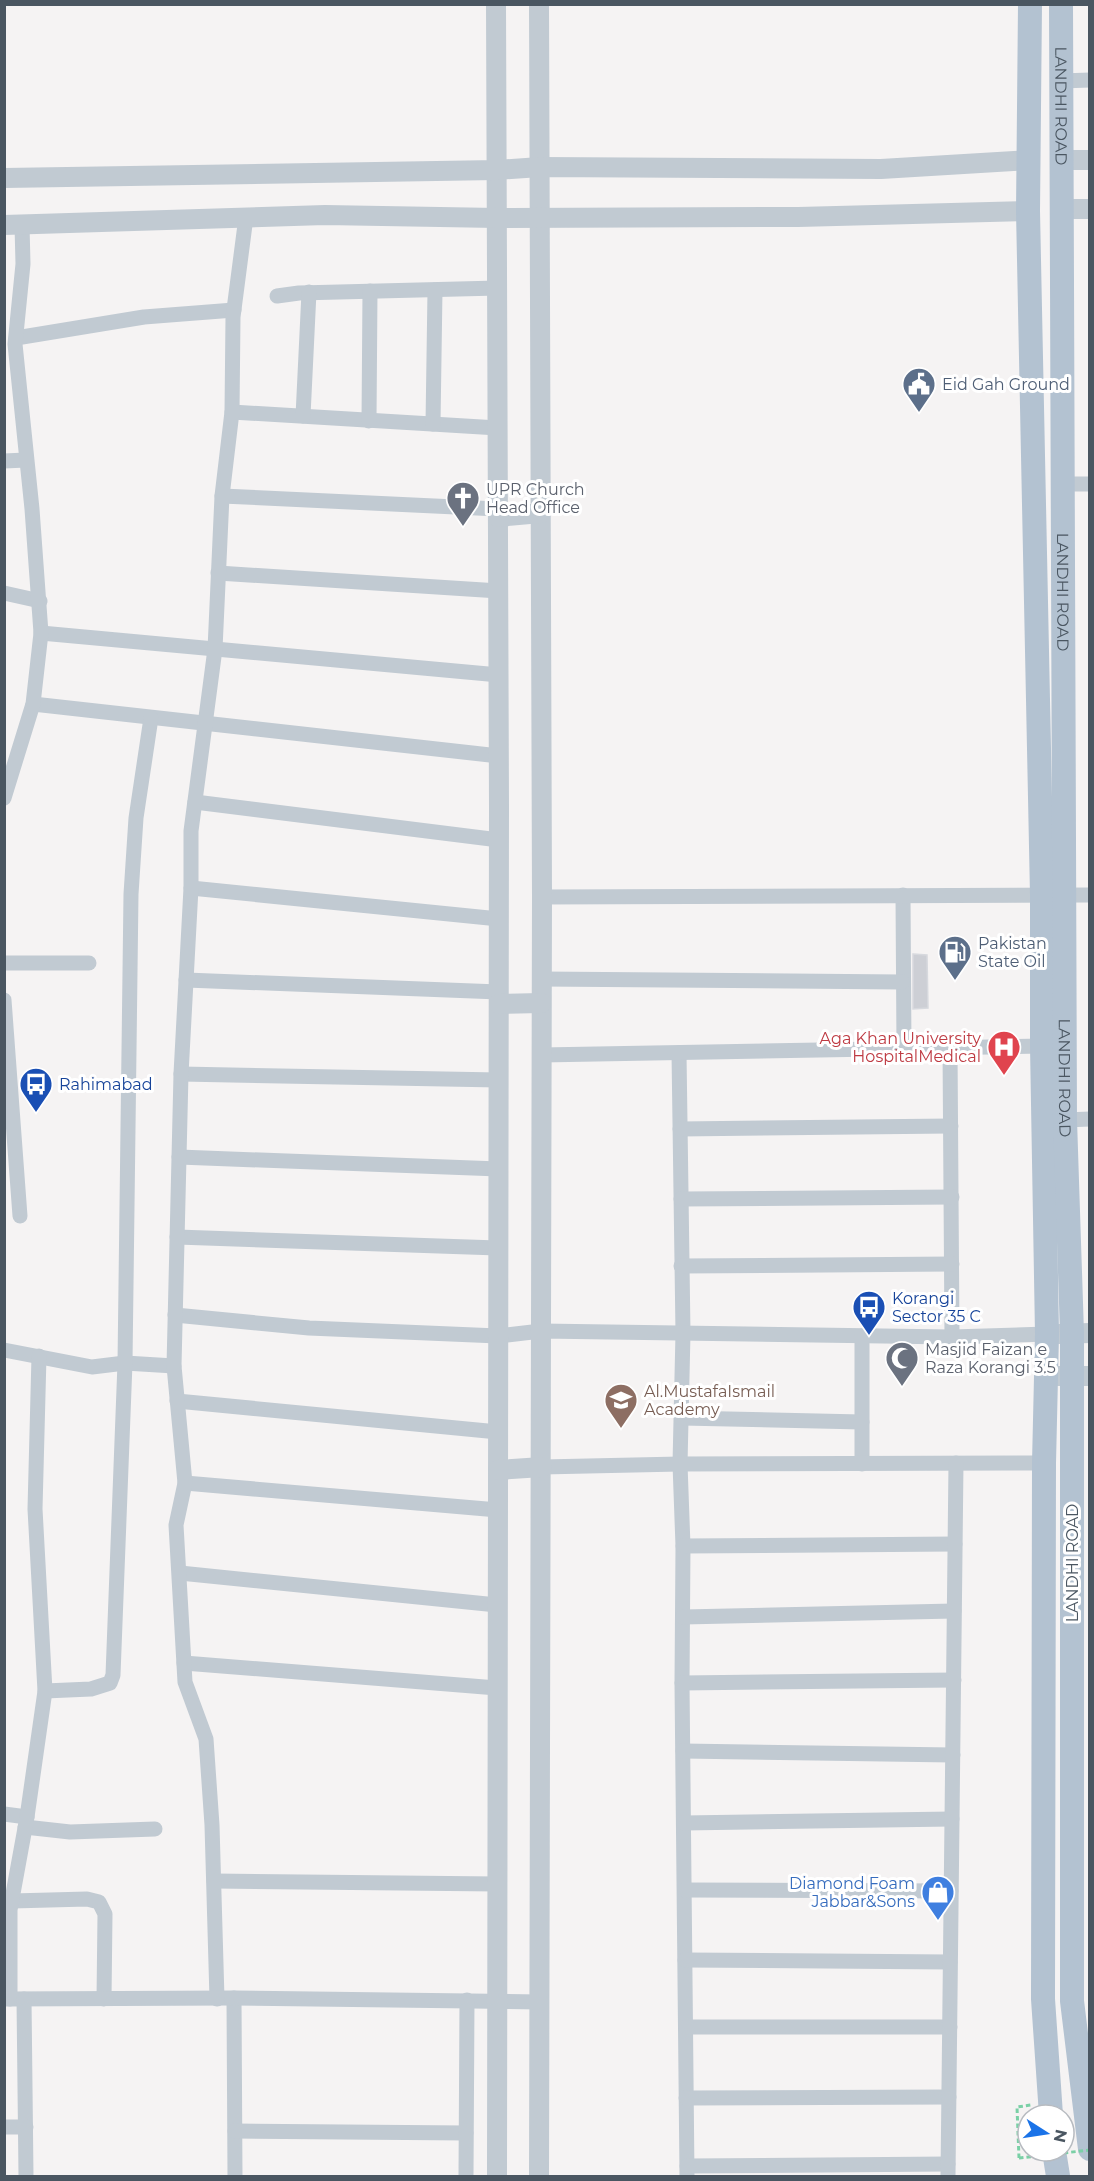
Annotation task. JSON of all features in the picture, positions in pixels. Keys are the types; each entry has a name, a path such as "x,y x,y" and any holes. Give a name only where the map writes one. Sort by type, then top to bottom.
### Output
{"main road":[{"name":"LANDHI ROAD","path":"1030,4 1028,211 1053,895 1065,1120 1081,1333 1072,2001 1089,2150"},
{"name":"LANDHI ROAD","path":"1050,2103 1043,1999 1044,1463 1047,1334 1042,1046 1053,895 1063,484 1061,4"}],"street":[{"path":"496,4 499,591 497,2176"},
{"path":"538,4 541,217 542,897 539,2176"},
{"path":"1061,81 1089,80"},
{"path":"4,178 497,170 540,167 881,169 1029,160"},
{"path":"1062,160 1089,160"},
{"path":"1062,209 1089,209"},
{"path":"4,798 33,704 41,633 26,460 12,390 16,338 12,303 23,264 13,225 325,215 497,218 798,217 1028,211"},
{"path":"217,1999 212,1825 206,1739 185,1682 176,1525 185,1483 174,1366 181,1074 191,888 191,831 215,649 222,496 232,412 234,310 246,217"},
{"path":"277,296 309,292 498,288"},
{"path":"433,424 435,290"},
{"path":"369,421 370,291"},
{"path":"303,416 309,292"},
{"path":"16,338 144,317 234,310"},
{"path":"232,412 498,428"},
{"path":"4,461 26,460"},
{"path":"1063,484 1089,484"},
{"path":"222,496 498,513 541,513"},
{"path":"218,573 499,591"},
{"path":"4,593 40,601"},
{"path":"41,633 499,675"},
{"path":"33,704 499,756"},
{"path":"45,1691 91,1689 110,1683 113,1675 125,1363 131,894 136,818 151,718"},
{"path":"4,741 20,745"},
{"path":"195,802 499,840"},
{"path":"191,888 499,919"},
{"path":"903,895 904,1049"},
{"path":"542,897 1089,895"},
{"path":"4,963 89,963"},
{"path":"541,979 902,982"},
{"path":"186,980 499,998 541,1003"},
{"path":"5,1008 10,1168 20,1216"},
{"path":"542,1055 1042,1046"},
{"path":"950,1048 952,1337"},
{"path":"680,1053 683,1333 680,1464 683,1546 682,1683 687,2171 948,2170 956,1463"},
{"path":"181,1074 499,1080"},
{"path":"1065,1120 1089,1119"},
{"path":"680,1129 951,1126"},
{"path":"179,1156 499,1169"},
{"path":"681,1199 952,1197"},
{"path":"177,1237 498,1248"},
{"path":"681,1266 952,1264"},
{"path":"175,1315 309,1328 498,1336 542,1331 952,1337 1081,1333"},
{"path":"862,1336 862,1464"},
{"path":"4,1350 92,1367 125,1363 174,1366"},
{"path":"26,2176 26,2127 13,1999 12,1900 45,1691 35,1509 39,1356"},
{"path":"1046,1377 1080,1376"},
{"path":"177,1401 498,1432"},
{"path":"682,1418 862,1422"},
{"path":"498,1470 680,1464 1044,1463"},
{"path":"185,1483 498,1510"},
{"path":"683,1546 955,1544"},
{"path":"180,1572 497,1605"},
{"path":"683,1617 954,1611"},
{"path":"184,1663 497,1688"},
{"path":"682,1683 954,1680"},
{"path":"683,1751 953,1755"},
{"path":"4,1814 26,1822 70,1832 155,1829"},
{"path":"684,1823 952,1819"},
{"path":"214,1881 497,1884"},
{"path":"684,1890 951,1891"},
{"path":"12,1900 87,1899 99,1902 105,1914 105,1999"},
{"path":"685,1960 950,1962"},
{"path":"13,1999 234,1998 540,2002"},
{"path":"234,1998 235,2176"},
{"path":"466,2176 467,2000"},
{"path":"686,2027 950,2027"},
{"path":"686,2098 949,2097"},
{"path":"4,2127 26,2127"},
{"path":"235,2131 466,2133"}],"building":[{"path":"913,954 927,955 928,1008 913,1009"}],"place":[{"name":"Eid Gah Ground","path":"919,413"},
{"name":"UPR Church Head Office","path":"463,527"},
{"name":"Pakistan State Oil","path":"955,981"},
{"name":"Aga Khan University HospitalMedical","path":"1004,1076"},
{"name":"Rahimabad","path":"36,1113"},
{"name":"Korangi Sector 35 C","path":"869,1336"},
{"name":"Masjid Faizan e Raza Korangi 3.5","path":"902,1387"},
{"name":"Al.MustafaIsmail Academy","path":"621,1429"},
{"name":"Diamond Foam Jabbar&Sons","path":"938,1921"}]}
